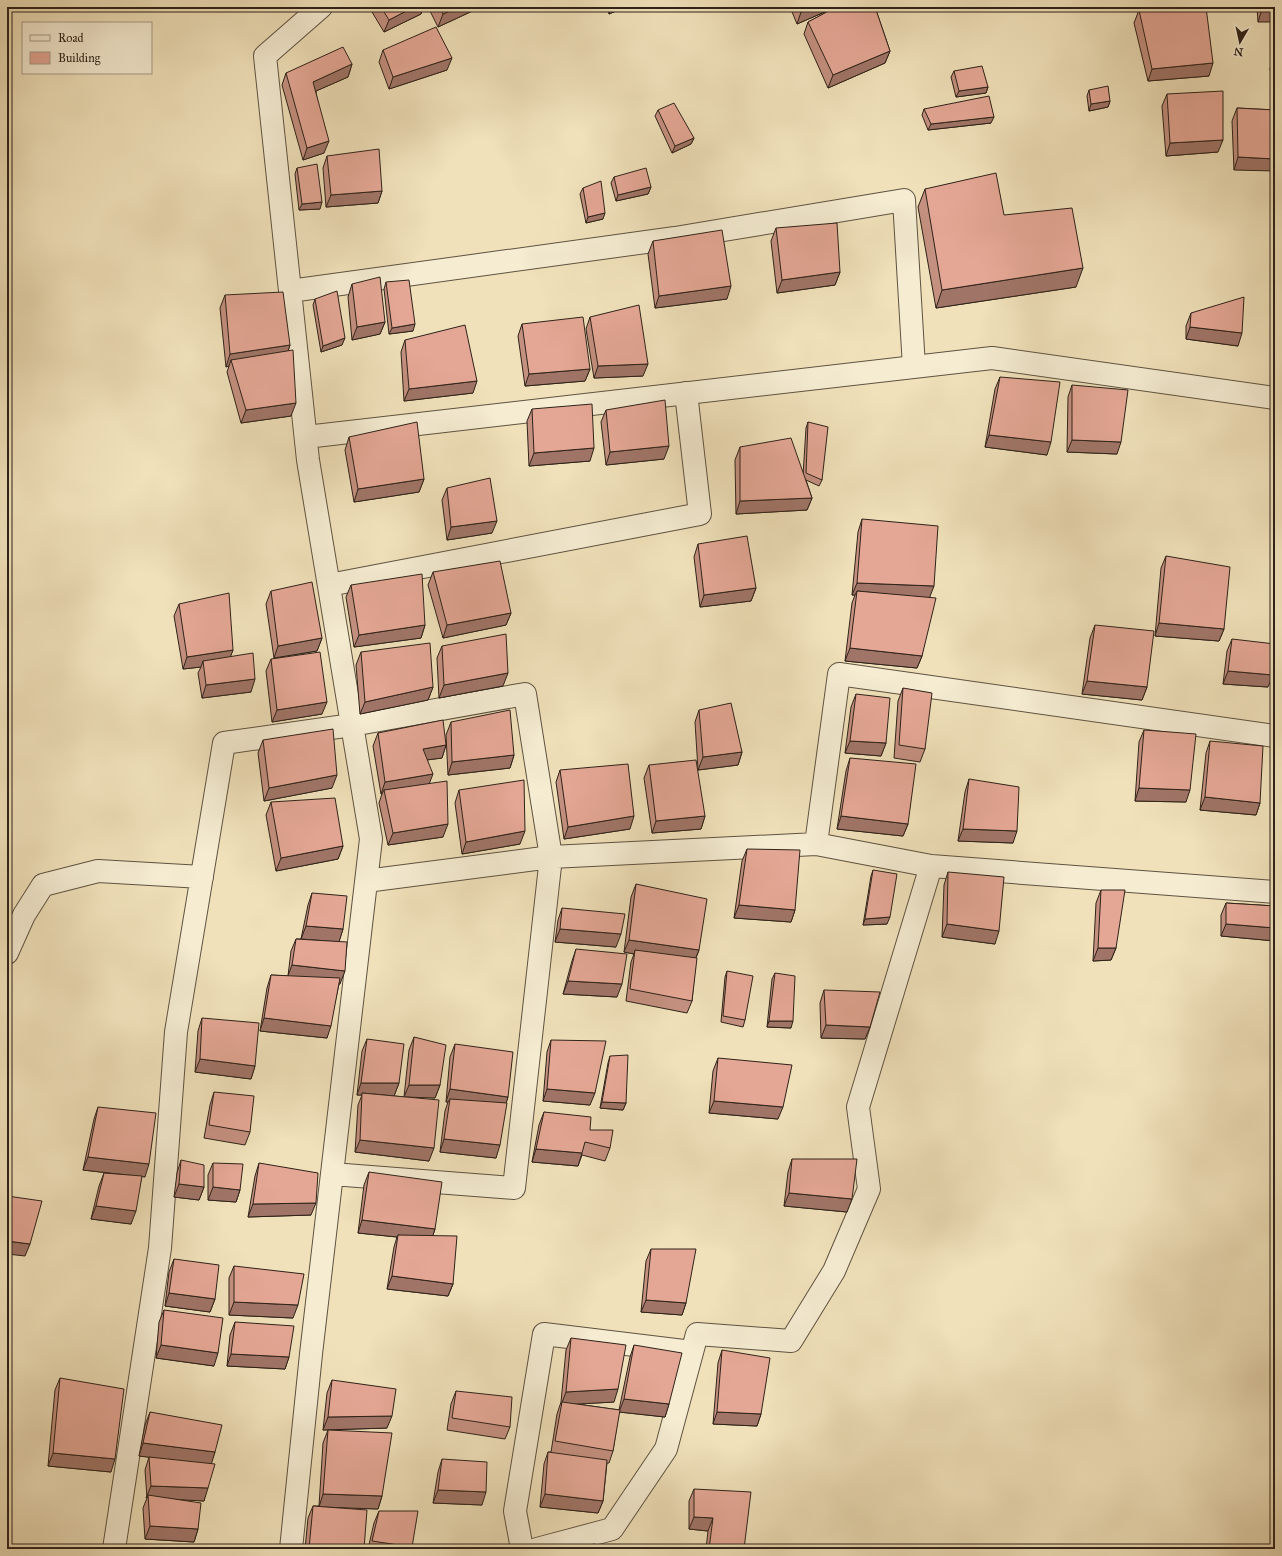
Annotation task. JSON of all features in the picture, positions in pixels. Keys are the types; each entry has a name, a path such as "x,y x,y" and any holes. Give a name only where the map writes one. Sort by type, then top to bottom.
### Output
{"street":[{"path":"291,1549 332,1174 371,839 308,460 265,56 321,7"},
{"path":"290,291 675,238 904,200 914,367"},
{"path":"306,437 992,358 1275,398"},
{"path":"329,585 700,514 686,393"},
{"path":"816,844 840,674 1275,736"},
{"path":"114,1549 160,1248 176,1032 224,743 352,726 524,694 551,857 514,1188 332,1174"},
{"path":"366,881 551,857 816,844 931,866 1275,892"},
{"path":"537,1549 612,1529 666,1449 697,1334 791,1341 834,1271 869,1189 858,1107 931,866"},
{"path":"7,953 24,916 43,885 98,871 202,877"},
{"path":"522,1549 515,1511 544,1334 692,1352"}],"building":[{"path":"381,7 414,7 389,20"},
{"path":"439,7 459,7 443,14"},
{"path":"799,7 812,7 801,12"},
{"path":"836,7 875,7 890,51 833,75 808,22"},
{"path":"1206,7 1213,63 1152,69 1139,10"},
{"path":"1262,7 1275,7 1275,9 1262,9"},
{"path":"436,27 452,58 393,77 383,50"},
{"path":"1275,45 1275,64 1272,64"},
{"path":"343,47 352,64 313,82 329,141 307,148 286,73"},
{"path":"982,66 988,87 959,91 954,71"},
{"path":"1108,86 1110,101 1091,104 1089,90"},
{"path":"1223,91 1223,140 1170,143 1167,94"},
{"path":"989,96 994,117 931,124 924,109"},
{"path":"674,103 694,138 675,146 658,110"},
{"path":"1237,108 1275,110 1275,159 1238,157"},
{"path":"379,149 382,191 331,195 327,156"},
{"path":"317,164 322,202 302,204 297,168"},
{"path":"646,168 651,187 618,195 614,177"},
{"path":"996,173 1004,215 1072,208 1083,268 942,290 925,189"},
{"path":"601,181 605,213 588,217 583,188"},
{"path":"837,223 840,272 782,280 776,228"},
{"path":"722,230 731,286 659,296 653,241"},
{"path":"380,277 385,322 357,327 352,284"},
{"path":"409,280 415,324 392,328 386,282"},
{"path":"337,291 345,338 323,346 315,299"},
{"path":"283,292 290,345 230,354 225,295"},
{"path":"1244,297 1242,333 1190,327 1191,313"},
{"path":"639,305 648,364 598,366 590,317"},
{"path":"583,317 590,369 529,374 522,324"},
{"path":"465,325 477,381 409,389 405,340"},
{"path":"293,350 296,403 246,410 231,360"},
{"path":"1000,377 1060,382 1051,442 989,435"},
{"path":"1072,385 1128,390 1121,442 1072,440"},
{"path":"665,400 669,446 610,452 606,410"},
{"path":"592,404 594,448 534,453 532,409"},
{"path":"417,422 424,479 358,489 349,437"},
{"path":"808,422 828,427 822,480 806,473"},
{"path":"791,438 812,498 740,501 740,447"},
{"path":"490,478 497,521 451,527 447,488"},
{"path":"862,519 938,526 934,586 857,583"},
{"path":"747,536 756,588 704,595 698,544"},
{"path":"1166,556 1230,567 1224,629 1159,623"},
{"path":"500,561 511,613 447,625 433,572"},
{"path":"422,574 425,625 359,635 351,585"},
{"path":"312,582 322,638 278,646 271,591"},
{"path":"857,591 936,598 922,656 850,648"},
{"path":"229,593 233,650 187,657 179,604"},
{"path":"1095,625 1154,631 1147,687 1087,681"},
{"path":"506,634 508,673 444,685 442,646"},
{"path":"1232,639 1275,644 1273,675 1228,671"},
{"path":"430,643 433,687 365,702 361,652"},
{"path":"320,652 327,702 277,710 271,659"},
{"path":"253,653 255,679 206,685 203,661"},
{"path":"903,688 932,693 925,749 899,745"},
{"path":"856,694 890,698 886,743 850,741"},
{"path":"731,703 742,752 703,757 699,710"},
{"path":"510,710 514,755 452,762 451,722"},
{"path":"443,720 446,745 423,749 433,774 385,782 378,733"},
{"path":"333,729 337,775 269,788 263,740"},
{"path":"1144,730 1196,734 1190,790 1139,788"},
{"path":"1210,741 1263,746 1260,803 1205,797"},
{"path":"850,758 916,764 908,824 841,816"},
{"path":"696,760 705,816 656,821 649,765"},
{"path":"628,764 634,816 568,827 560,770"},
{"path":"969,779 1019,787 1017,831 963,829"},
{"path":"524,780 525,831 466,842 459,790"},
{"path":"447,781 448,824 393,833 384,790"},
{"path":"335,798 343,846 281,858 271,802"},
{"path":"747,849 800,850 795,910 739,905"},
{"path":"873,870 897,874 890,917 865,919"},
{"path":"948,872 1004,877 999,931 947,924"},
{"path":"636,884 707,899 699,950 629,940"},
{"path":"1101,890 1125,890 1116,948 1098,948"},
{"path":"312,893 347,896 343,929 306,926"},
{"path":"1226,903 1275,906 1275,928 1226,924"},
{"path":"562,908 625,914 621,934 560,929"},
{"path":"296,939 347,942 345,971 292,965"},
{"path":"576,949 627,954 622,984 568,981"},
{"path":"635,950 697,958 692,1001 630,989"},
{"path":"727,971 753,976 745,1020 723,1016"},
{"path":"775,973 795,976 793,1021 769,1021"},
{"path":"271,975 340,978 331,1026 264,1018"},
{"path":"824,990 880,992 870,1027 826,1025"},
{"path":"202,1018 259,1023 255,1066 200,1059"},
{"path":"414,1037 446,1045 440,1085 409,1085"},
{"path":"367,1039 404,1044 399,1083 361,1083"},
{"path":"551,1040 606,1041 595,1093 547,1089"},
{"path":"455,1044 513,1052 508,1097 450,1089"},
{"path":"628,1055 626,1103 602,1102 610,1056"},
{"path":"718,1058 792,1065 783,1107 714,1101"},
{"path":"214,1092 254,1096 250,1132 209,1125"},
{"path":"362,1093 439,1100 434,1148 360,1140"},
{"path":"450,1099 507,1103 500,1145 444,1139"},
{"path":"98,1107 156,1113 149,1164 88,1157"},
{"path":"544,1112 591,1117 590,1130 613,1130 610,1148 585,1142 582,1153 536,1149"},
{"path":"792,1159 857,1159 852,1199 789,1193"},
{"path":"181,1160 204,1165 204,1187 179,1184"},
{"path":"213,1163 243,1164 240,1190 213,1187"},
{"path":"259,1163 318,1173 316,1203 253,1204"},
{"path":"369,1172 442,1182 435,1229 362,1220"},
{"path":"104,1173 142,1176 136,1211 96,1206"},
{"path":"7,1196 42,1201 30,1244 7,1241"},
{"path":"398,1235 457,1236 453,1284 392,1276"},
{"path":"651,1249 696,1249 686,1303 646,1300"},
{"path":"174,1259 219,1265 215,1299 169,1293"},
{"path":"234,1266 304,1274 298,1305 234,1302"},
{"path":"164,1310 223,1318 218,1353 161,1345"},
{"path":"235,1322 294,1326 289,1357 231,1354"},
{"path":"571,1338 626,1345 618,1389 566,1392"},
{"path":"634,1345 682,1353 669,1404 624,1399"},
{"path":"722,1350 770,1358 761,1414 717,1412"},
{"path":"60,1378 124,1389 115,1459 53,1453"},
{"path":"332,1380 396,1389 392,1416 328,1417"},
{"path":"456,1391 512,1397 510,1427 452,1418"},
{"path":"562,1402 620,1410 613,1451 555,1441"},
{"path":"150,1412 222,1425 215,1452 143,1443"},
{"path":"328,1430 392,1433 382,1496 323,1494"},
{"path":"548,1452 607,1460 603,1501 545,1494"},
{"path":"149,1457 215,1464 208,1488 151,1486"},
{"path":"442,1459 487,1462 486,1492 438,1490"},
{"path":"694,1489 751,1492 744,1549 709,1549 713,1518 694,1517"},
{"path":"148,1495 201,1503 198,1529 150,1526"},
{"path":"313,1506 367,1510 364,1549 309,1549"},
{"path":"379,1511 418,1511 412,1547 372,1541"},
{"path":"593,1544 621,1549 592,1549"}]}
